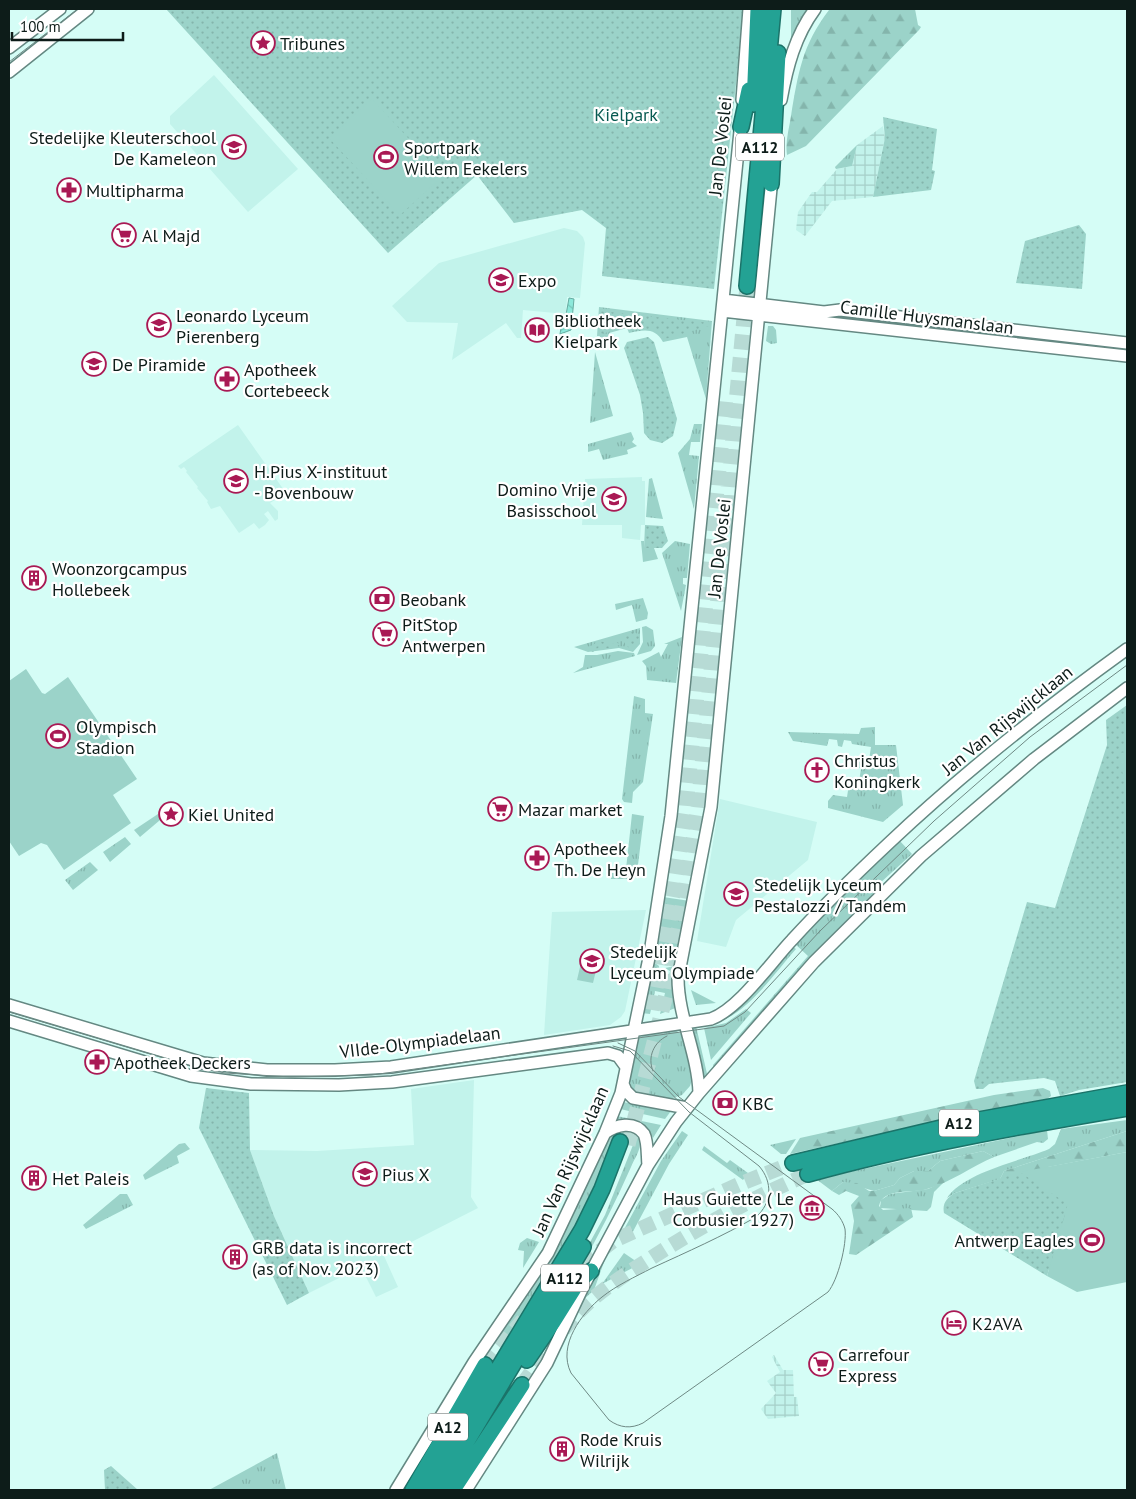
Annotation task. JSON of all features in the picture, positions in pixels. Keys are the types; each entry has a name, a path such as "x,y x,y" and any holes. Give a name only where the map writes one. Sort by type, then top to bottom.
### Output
{"highway":[{"name":"A112","path":"758,9 758,42 742,285 773,9"},
{"path":"771,184 778,81 778,9"},
{"path":"741,127 758,42"},
{"name":"A12","path":"793,1163 962,1123 1127,1093"},
{"name":"A12","path":"808,1174 852,1162 982,1133 1127,1108"},
{"name":"A112","path":"425,1490 582,1230 624,1144 610,1193 588,1237 490,1406 438,1490"},
{"path":"490,1406 518,1372 578,1282 591,1271"},
{"name":"A12","path":"413,1490 485,1364"},
{"name":"A12","path":"453,1490 522,1385"}],"main road":[{"path":"9,48 60,9"},
{"path":"9,72 88,9"},
{"name":"Jan De Voslei","path":"634,1031 661,892 671,816 741,127 749,9"},
{"name":"Jan De Voslei","path":"699,1093 699,1079 680,998 678,978 711,807 775,134 791,54 801,30 815,9"},
{"name":"Camille Huysmanslaan","path":"723,305 1127,356"},
{"name":"Camille Huysmanslaan","path":"759,310 824,312 840,310 1127,344"},
{"name":"Jan Van Rijswijcklaan","path":"396,1490 437,1420 548,1252 618,1104 634,1031 711,1019 730,1008 794,937 900,833 1015,734 1127,649"},
{"path":"466,1490 547,1363 591,1271 648,1165 699,1093 814,962 917,860 1034,759 1127,688"},
{"name":"VIIde-Olympiadelaan","path":"9,1005 202,1063 267,1070 335,1070 391,1066 634,1031"},
{"name":"VIIde-Olympiadelaan","path":"9,1021 191,1076 246,1084 330,1086 392,1082 608,1053 618,1056 626,1067"},
{"path":"623,1084 626,1091 633,1098 687,1108"},
{"path":"605,1133 619,1126 627,1125 638,1129 646,1139 648,1165"}],"shaded area":[{"name":"Stedelijke Kleuterschool De Kameleon","path":"214,75 298,169 248,212 170,124 170,116"},
{"path":"883,126 885,138 873,197 832,201 805,236 796,230 798,212 812,192 817,192 837,169 852,166 857,145"},
{"name":"Expo","path":"564,228 577,231 583,237 585,243 580,298 567,297 566,314 523,310 521,338 517,338 506,323 452,360 458,323 407,322 392,306 439,263"},
{"name":"H.Pius X-instituut - Bovenbouw","path":"238,425 286,493 270,503 278,511 278,519 275,521 268,511 264,514 269,520 265,525 259,529 254,523 239,533 220,506 211,509 208,501 184,467 181,469 178,466"},
{"name":"Domino Vrije Basisschool","path":"642,477 642,481 645,481 645,525 641,525 640,540 622,538 622,525 582,525 585,479"},
{"name":"Stedelijk Lyceum Pestalozzi / Tandem","path":"720,799 817,822 808,860 736,920 726,947 697,941"},
{"name":"Stedelijk Lyceum Olympiade","path":"646,910 625,1011 621,1017 610,1025 544,1035 552,912"},
{"name":"Pius X","path":"474,1080 471,1197 478,1208 384,1256 398,1287 376,1297 361,1267 309,1293 274,1216 250,1150 317,1151 414,1145 411,1089"},
{"path":"774,1355 783,1370 793,1370 794,1397 797,1397 799,1416 768,1419 761,1409 776,1393 767,1381 780,1372 772,1357"}],"green space":[{"name":"Kielpark","path":"166,9 744,9 714,289 602,276 606,228 582,210 514,223 477,175 388,253"},
{"path":"791,9 810,9 791,43"},
{"path":"915,9 918,25 921,27 919,30 806,146 787,155 786,145 802,60 813,35 829,10"},
{"name":"Sportpark Willem Eekelers","path":"372,99 443,176 400,215 329,138"},
{"path":"883,117 937,129 932,170 935,171 931,190 873,197 885,138"},
{"path":"857,145 852,166 836,169 835,167"},
{"path":"1079,225 1086,234 1082,289 1016,283 1025,241"},
{"path":"599,307 712,321 706,399 687,337 663,342 660,337 652,332 629,333 627,328 609,333 610,337 599,339 600,336 597,336"},
{"path":"601,311 710,323 709,326 665,339 654,330 631,331 629,326 598,335"},
{"path":"887,320 951,327 949,333 887,326"},
{"path":"768,326 773,326 776,330 777,343 771,344 766,341"},
{"path":"972,329 1053,338 1052,344 972,336"},
{"path":"648,337 654,342 677,419 673,436 662,443 650,440 644,433 640,395 624,348 627,342"},
{"path":"595,352 613,416 590,423"},
{"path":"694,424 702,424 700,442 691,442 689,455 699,456 694,509 678,453 690,439"},
{"path":"631,432 634,439 632,442 637,446 627,450 628,454 603,460 599,449 588,452 588,444"},
{"path":"652,478 663,519 646,517 649,479"},
{"path":"645,525 663,526 668,541 662,548 644,548"},
{"path":"641,541 644,541 644,548 654,548 658,559 643,562"},
{"path":"675,541 690,544 687,578 683,578 683,584 686,585 681,611 662,553"},
{"path":"643,598 648,613 647,619 636,622 632,605 616,610 615,604"},
{"path":"646,626 653,630 655,646 651,651 637,655 643,642 642,627"},
{"path":"640,628 640,644 633,652 619,648 588,652 574,647"},
{"path":"632,632 640,640 632,648 624,640"},
{"path":"682,637 676,683 647,680 646,666 642,661 659,652 661,657 668,644 664,644"},
{"path":"599,641 612,644 618,643 620,645 604,649 599,647 593,652 589,650 589,647"},
{"path":"618,651 634,653 635,656 573,673 583,667 585,655"},
{"name":"Olympisch Stadion","path":"26,669 42,693 45,694 68,677 137,779 113,795 131,823 64,870 47,845 41,843 19,856 9,841 9,681"},
{"path":"634,696 645,699 645,713 653,714 643,782 633,792 632,803 624,802 622,799"},
{"path":"1127,705 1127,1082 1079,1090 1060,1096 1055,1081 1044,1078 989,1084 983,1089 976,1089 974,1081 1027,902 1055,908 1107,745 1106,720"},
{"path":"875,727 875,745 896,745 903,805 883,822 828,808 828,801 833,795 847,797 849,784 859,781 861,769 855,764 856,759 863,762 869,760 871,747 852,744 851,741 844,740 842,747 838,746 837,740 829,739 827,746 793,741 788,732 859,734 861,728"},
{"path":"1127,752 1127,798 1119,753"},
{"path":"164,810 166,815 140,837 134,830"},
{"path":"632,814 644,816 637,873 632,879 611,879 611,873 623,873 626,869"},
{"path":"125,837 131,844 110,862 103,852"},
{"path":"899,840 912,854 879,884 869,900 714,1071 713,1065 808,956 794,943"},
{"path":"90,862 98,870 73,890 65,880"},
{"path":"663,897 690,901 678,956 670,961 660,958 655,953"},
{"path":"792,946 796,949 747,1004 724,1020 712,1024"},
{"path":"583,954 599,958 593,983 577,980"},
{"path":"651,960 659,966 656,983 667,985 670,971 665,968 675,966 678,1007 660,1014 665,993 655,991 650,1014 641,1013"},
{"path":"691,990 716,1003 696,1005"},
{"path":"746,1009 751,1013 711,1060 704,1028 726,1023"},
{"path":"696,1026 708,1078 704,1082 691,1027"},
{"path":"675,1030 683,1035 693,1077 690,1086 682,1095 670,1099 635,1091 630,1080 630,1074 637,1040 647,1033"},
{"path":"206,1088 249,1093 250,1150 274,1216 309,1293 287,1305 199,1128"},
{"path":"1043,1088 1050,1091 1051,1096 1047,1099 790,1154 800,1138 994,1095"},
{"path":"623,1102 671,1111 665,1119 620,1109"},
{"path":"617,1116 661,1125 653,1138 650,1132 637,1121 626,1119 614,1122"},
{"path":"1127,1120 1127,1131 1004,1171 1000,1179 955,1193 947,1198 955,1189 979,1174 1049,1149 1055,1144 1061,1129"},
{"path":"1047,1130 1048,1139 1043,1143 1037,1142 994,1157 983,1151 940,1161 928,1171 914,1171 900,1178 894,1185 874,1191 843,1182 832,1191 816,1179"},
{"path":"627,1131 639,1139 639,1150 590,1251 541,1331 605,1215 633,1145 613,1139 603,1167 579,1220 551,1272 506,1347 494,1339 603,1147 613,1135"},
{"path":"682,1131 688,1135 669,1164 629,1239 621,1235 661,1161"},
{"path":"1127,1131 1127,1152 1048,1167 1073,1204 1051,1274 1000,1179 1004,1171"},
{"path":"796,1139 786,1154 781,1154 770,1145"},
{"path":"185,1143 190,1149 177,1156 179,1163 145,1180 143,1175 179,1144"},
{"path":"704,1146 727,1163 730,1160 748,1173 743,1180 702,1150"},
{"path":"983,1151 994,1157 953,1179 921,1190 899,1192 886,1196 879,1206 883,1210 911,1208 913,1217 856,1255 849,1254 854,1221 851,1205 859,1196 846,1191 839,1195 832,1191 843,1182 857,1183 869,1191 874,1191 894,1185 900,1178 914,1171 928,1171 940,1161"},
{"name":"Antwerp Eagles","path":"1127,1152 1127,1282 1077,1292 1047,1276 1068,1204 1020,1172"},
{"path":"1020,1172 1068,1204 1047,1276 944,1213 946,1201 955,1193"},
{"path":"945,1181 934,1192 931,1207 927,1211 880,1208 881,1200 890,1194 928,1189"},
{"path":"120,1194 127,1194 133,1205 86,1229 83,1225"},
{"path":"527,1238 539,1242 523,1268 524,1251 518,1250 520,1243"},
{"path":"608,1251 594,1290 581,1302"},
{"path":"624,1253 640,1264 602,1284"},
{"path":"277,1453 286,1490 209,1490"},
{"path":"111,1466 138,1490 105,1490 104,1470"}],"water":[{"path":"569,298 574,299 571,330 560,334 563,315 566,315"}],"tunnel":[{"path":"628,1145 667,991 698,808 747,286"},
{"path":"652,1010 673,895 686,807 726,398"},
{"path":"564,1279 613,1241 740,1184 793,1163"},
{"path":"522,1385 571,1321 589,1302 609,1286 704,1226 808,1174"},
{"path":"485,1365 523,1320"}],"tram line":[{"path":"9,62 78,9"},
{"path":"9,1012 198,1068 225,1073 291,1077 372,1075 724,1026 745,1012 820,931 934,821 1030,737 1127,665"},
{"path":"653,1071 651,1055 658,1042 667,1036"},
{"path":"613,1046 630,1051 689,1112 759,1166 767,1179 769,1192 765,1205 756,1217 626,1281 594,1304 574,1330 567,1352 567,1362 571,1373 609,1420 617,1425 630,1427 643,1423 828,1292 838,1271 843,1252 845,1229 838,1215 832,1209 679,1097 635,1051 618,1043"}],"place":[{"name":"Tribunes","path":"263,43"},
{"name":"Stedelijke Kleuterschool De Kameleon","path":"234,147"},
{"name":"Sportpark Willem Eekelers","path":"386,157"},
{"name":"Multipharma","path":"69,190"},
{"name":"Al Majd","path":"124,235"},
{"name":"Expo","path":"501,280"},
{"name":"Leonardo Lyceum Pierenberg","path":"159,325"},
{"name":"Bibliotheek Kielpark","path":"537,330"},
{"name":"De Piramide","path":"94,364"},
{"name":"Apotheek Cortebeeck","path":"227,379"},
{"name":"H.Pius X-instituut - Bovenbouw","path":"236,481"},
{"name":"Domino Vrije Basisschool","path":"614,499"},
{"name":"Woonzorgcampus Hollebeek","path":"34,578"},
{"name":"Beobank","path":"382,599"},
{"name":"PitStop Antwerpen","path":"385,634"},
{"name":"Olympisch Stadion","path":"58,736"},
{"name":"Christus Koningkerk","path":"817,770"},
{"name":"Mazar market","path":"500,809"},
{"name":"Kiel United","path":"171,814"},
{"name":"Apotheek Th. De Heyn","path":"537,858"},
{"name":"Stedelijk Lyceum Pestalozzi / Tandem","path":"736,894"},
{"name":"Stedelijk Lyceum Olympiade","path":"592,961"},
{"name":"Apotheek Deckers","path":"97,1062"},
{"name":"KBC","path":"725,1103"},
{"name":"Pius X","path":"365,1174"},
{"name":"Het Paleis","path":"34,1178"},
{"name":"Haus Guiette ( Le Corbusier 1927)","path":"812,1208"},
{"name":"Antwerp Eagles","path":"1092,1240"},
{"name":"GRB data is incorrect (as of Nov. 2023)","path":"235,1257"},
{"name":"K2AVA","path":"954,1323"},
{"name":"Carrefour Express","path":"821,1364"},
{"name":"Rode Kruis Wilrijk","path":"562,1449"}]}
